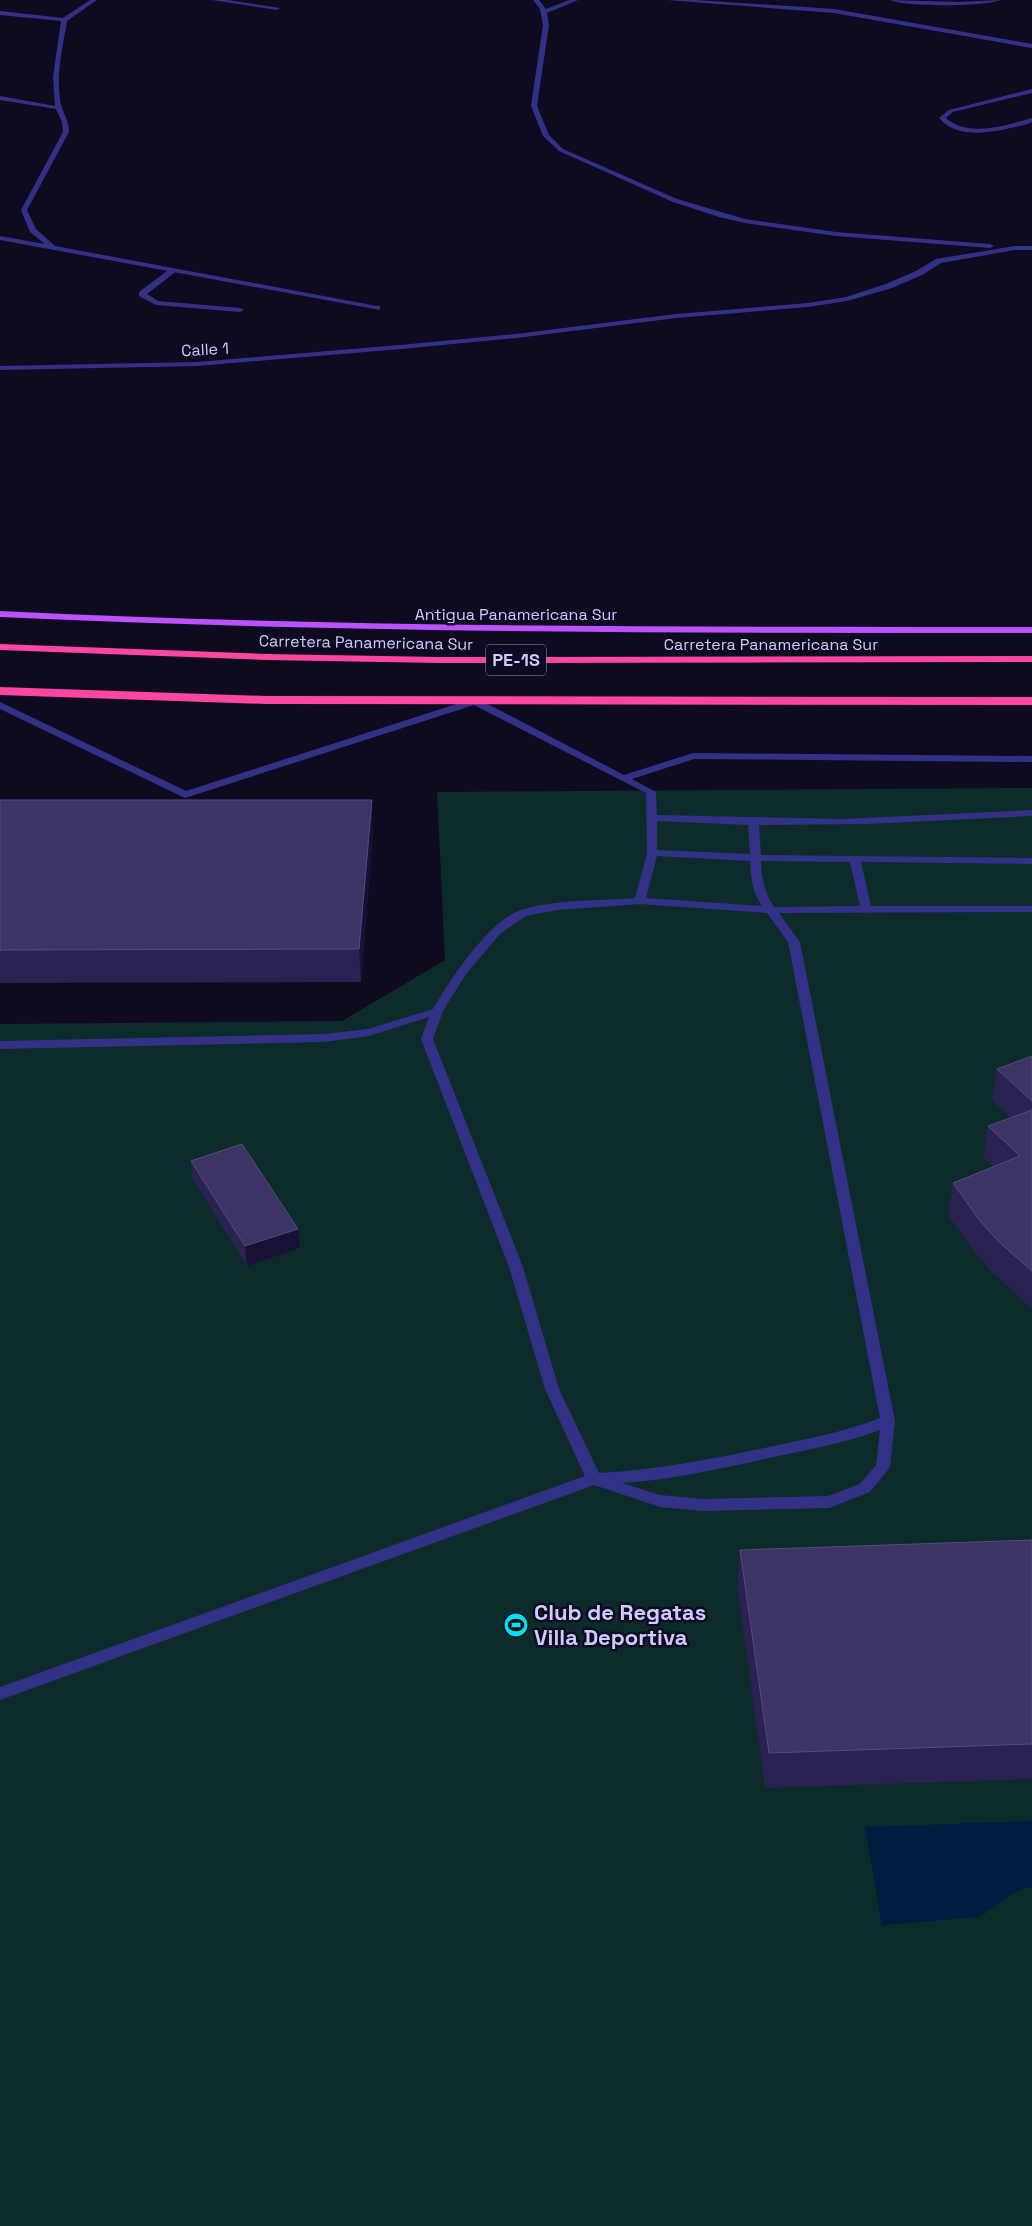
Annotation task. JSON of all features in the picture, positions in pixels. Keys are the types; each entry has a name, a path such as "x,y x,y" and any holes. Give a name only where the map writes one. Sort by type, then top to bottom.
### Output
{"highway":[{"name":"Carretera Panamericana Sur","path":"0,647 440,660 1032,659"},
{"name":"PE-1S","path":"0,691 266,700 474,702 1032,701"}],"main road":[{"name":"Antigua Panamericana Sur","path":"0,614 161,623 390,629 1032,630"}],"street":[{"path":"0,13 64,20 94,0"},
{"path":"215,0 277,8"},
{"path":"536,0 544,12 546,26 534,106 546,136 561,150 692,206 744,221 820,231 1032,248"},
{"path":"544,12 557,5 575,0"},
{"path":"670,0 834,11 1032,46"},
{"path":"893,0 940,5 972,4 997,0"},
{"path":"52,247 33,230 24,210 66,132 67,120 58,108 57,73 64,20"},
{"path":"1032,91 951,111 942,118 951,126 961,129 1000,128 1032,120"},
{"path":"0,98 58,108"},
{"path":"0,238 377,308"},
{"path":"916,240 930,249"},
{"name":"Calle 1","path":"0,368 197,364 516,336 676,316 827,302 889,286 919,273 938,258 1015,248"},
{"path":"174,270 142,294 156,303 240,310"},
{"path":"0,705 185,794 474,702 651,792 652,853 640,901"},
{"path":"624,778 694,756 1032,758"},
{"path":"181,808 185,794"},
{"path":"652,818 753,822 844,822 976,813 1032,813"},
{"path":"753,822 756,883 762,898 770,910 794,942 888,1421 883,1466 865,1488 829,1502 703,1505 660,1501 594,1479 552,1389 516,1267 427,1039 437,1011 461,972 497,931 523,913 557,907 640,901 770,910 1032,909"},
{"path":"652,853 754,858 1032,861"},
{"path":"855,859 866,910"},
{"path":"0,1045 324,1038 368,1032 437,1011"},
{"path":"0,1694 594,1479 647,1476 725,1462 851,1435 888,1421"}],"green space":[{"name":"Club de Regatas Villa Deportiva","path":"1032,788 1032,2226 0,2226 0,1024 342,1021 445,960 437,792"}],"water":[{"path":"1032,1821 1032,1888 1024,1888 1009,1896 980,1917 882,1925 865,1827"}],"building":[{"path":"0,800 372,800 359,949 0,950"},
{"path":"1032,1056 1032,1101 997,1069"},
{"path":"1032,1110 1032,1271 999,1242 980,1221 953,1183 1020,1156 988,1126"},
{"path":"242,1144 298,1229 245,1246 191,1161"},
{"path":"1032,1540 1032,1744 769,1753 740,1550"}],"place":[{"name":"Club de Regatas Villa Deportiva","path":"516,1625"}]}
